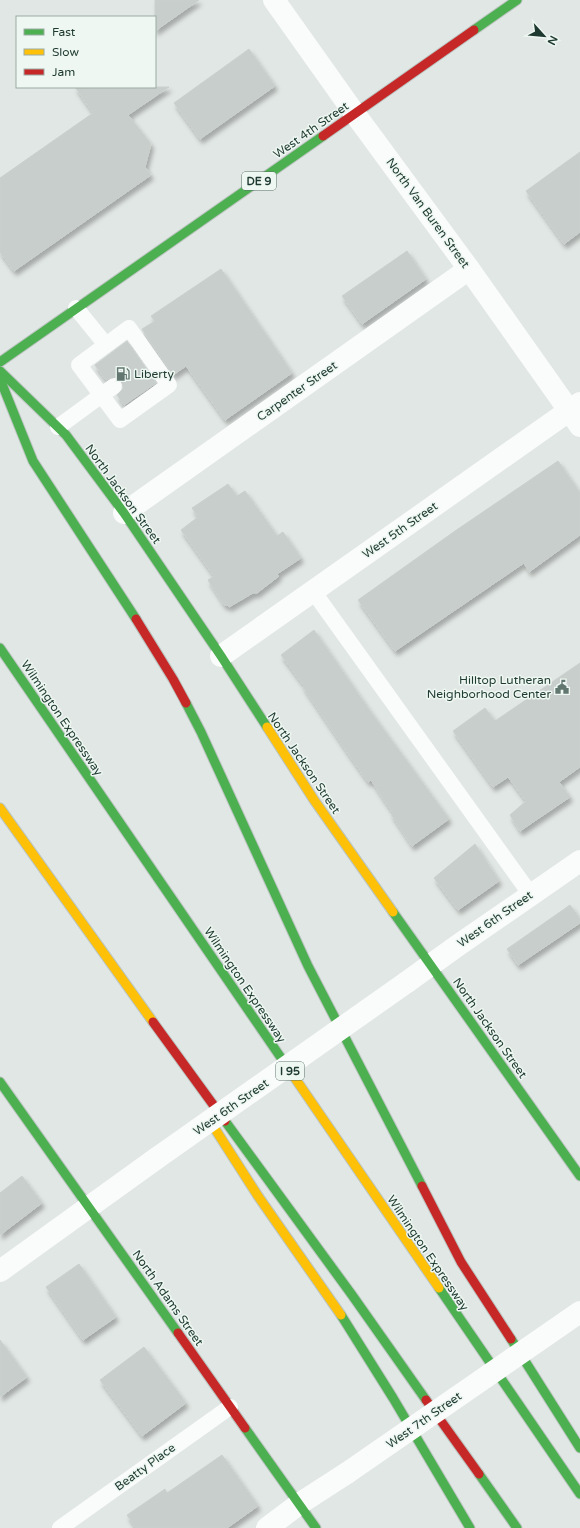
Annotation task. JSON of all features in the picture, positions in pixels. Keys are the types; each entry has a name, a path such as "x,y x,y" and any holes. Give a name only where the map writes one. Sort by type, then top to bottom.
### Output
{"main road":[{"name":"West 4th Street","path":"0,362 517,0"},
{"name":"North Jackson Street","path":"0,371 66,435 124,513 314,800 580,1176"},
{"path":"0,379 33,461 148,637 173,679 201,732 308,966 461,1262 580,1448"},
{"name":"Wilmington Expressway","path":"0,648 580,1494"},
{"path":"0,808 142,1009 338,1275 517,1528"},
{"path":"142,1009 188,1085"},
{"name":"North Adams Street","path":"0,1082 316,1528"},
{"path":"204,1112 228,1153 348,1327 470,1528"}],"street":[{"name":"North Van Buren Street","path":"274,0 355,114 576,414"},
{"name":"Carpenter Street","path":"124,513 469,269"},
{"name":"West 5th Street","path":"220,656 313,591 576,414"},
{"name":"West 6th Street","path":"0,1271 157,1158 408,982 431,964 580,861"},
{"name":"West 7th Street","path":"267,1528 299,1504 347,1474 580,1312"}],"lane":[{"path":"76,308 106,345"},
{"path":"129,328 147,362 169,384 120,420 79,364 106,345 129,328"},
{"path":"58,427 114,386"},
{"path":"313,591 531,895"},
{"name":"Beatty Place","path":"60,1528 230,1407"}],"building":[{"path":"155,0 199,0 156,30"},
{"path":"249,49 275,86 200,139 174,103"},
{"path":"169,87 128,115 151,144 145,167 151,175 14,271 0,252 0,178 93,113 76,88"},
{"path":"580,152 580,232 564,244 526,191"},
{"path":"407,251 426,279 362,324 342,296"},
{"path":"221,269 292,373 225,420 186,366 173,375 142,329 155,321 151,316"},
{"name":"Liberty","path":"127,341 156,383 124,405 117,395 123,389 122,381 113,377 106,380 95,365"},
{"path":"558,461 580,493 580,535 529,572 524,563 395,651 358,600 455,531"},
{"path":"228,484 237,496 245,491 277,536 283,532 301,558 277,574 279,576 257,593 253,593 229,607 224,605 208,580 214,576 181,530 198,517 192,508"},
{"path":"314,630 370,711 449,819 412,846 391,814 393,813 371,780 368,782 303,687 304,686 281,655"},
{"path":"580,663 580,767 559,782 570,797 520,831 510,815 526,801 508,777 493,787 453,731 485,708 495,721"},
{"path":"475,844 499,881 458,910 434,878"},
{"path":"570,905 580,919 580,923 518,965 507,949"},
{"path":"22,1176 42,1203 0,1235 0,1193"},
{"path":"79,1264 116,1317 83,1340 46,1287"},
{"path":"0,1340 27,1377 0,1397"},
{"path":"144,1347 186,1403 142,1436 100,1380"},
{"path":"222,1455 258,1506 227,1528 136,1528 127,1515 165,1489 167,1493"}],"traffic: fast":[{"path":"474,30 517,0"},
{"path":"0,362 323,136"},
{"path":"0,371 66,435 124,513 221,656 267,727"},
{"path":"0,379 33,461 136,619"},
{"path":"0,648 288,1068"},
{"path":"186,703 201,732 308,966 422,1186"},
{"path":"393,912 580,1176"},
{"path":"0,1082 178,1333"},
{"path":"225,1121 352,1295 426,1400"},
{"path":"439,1288 580,1494"},
{"path":"341,1315 393,1398 470,1528"},
{"path":"511,1339 580,1448"},
{"path":"245,1428 316,1528"},
{"path":"479,1474 517,1528"}],"traffic: slow":[{"path":"267,727 314,800 393,912"},
{"path":"0,808 153,1022"},
{"path":"288,1068 439,1288"},
{"path":"208,1118 258,1196 341,1315"}],"traffic: jam":[{"path":"323,136 474,30"},
{"path":"136,619 186,703"},
{"path":"153,1022 225,1121"},
{"path":"422,1186 461,1262 511,1339"},
{"path":"178,1333 245,1428"},
{"path":"426,1400 479,1474"}],"place":[{"name":"Liberty","path":"123,374"},
{"name":"Hilltop Lutheran Neighborhood Center","path":"562,687"}]}
